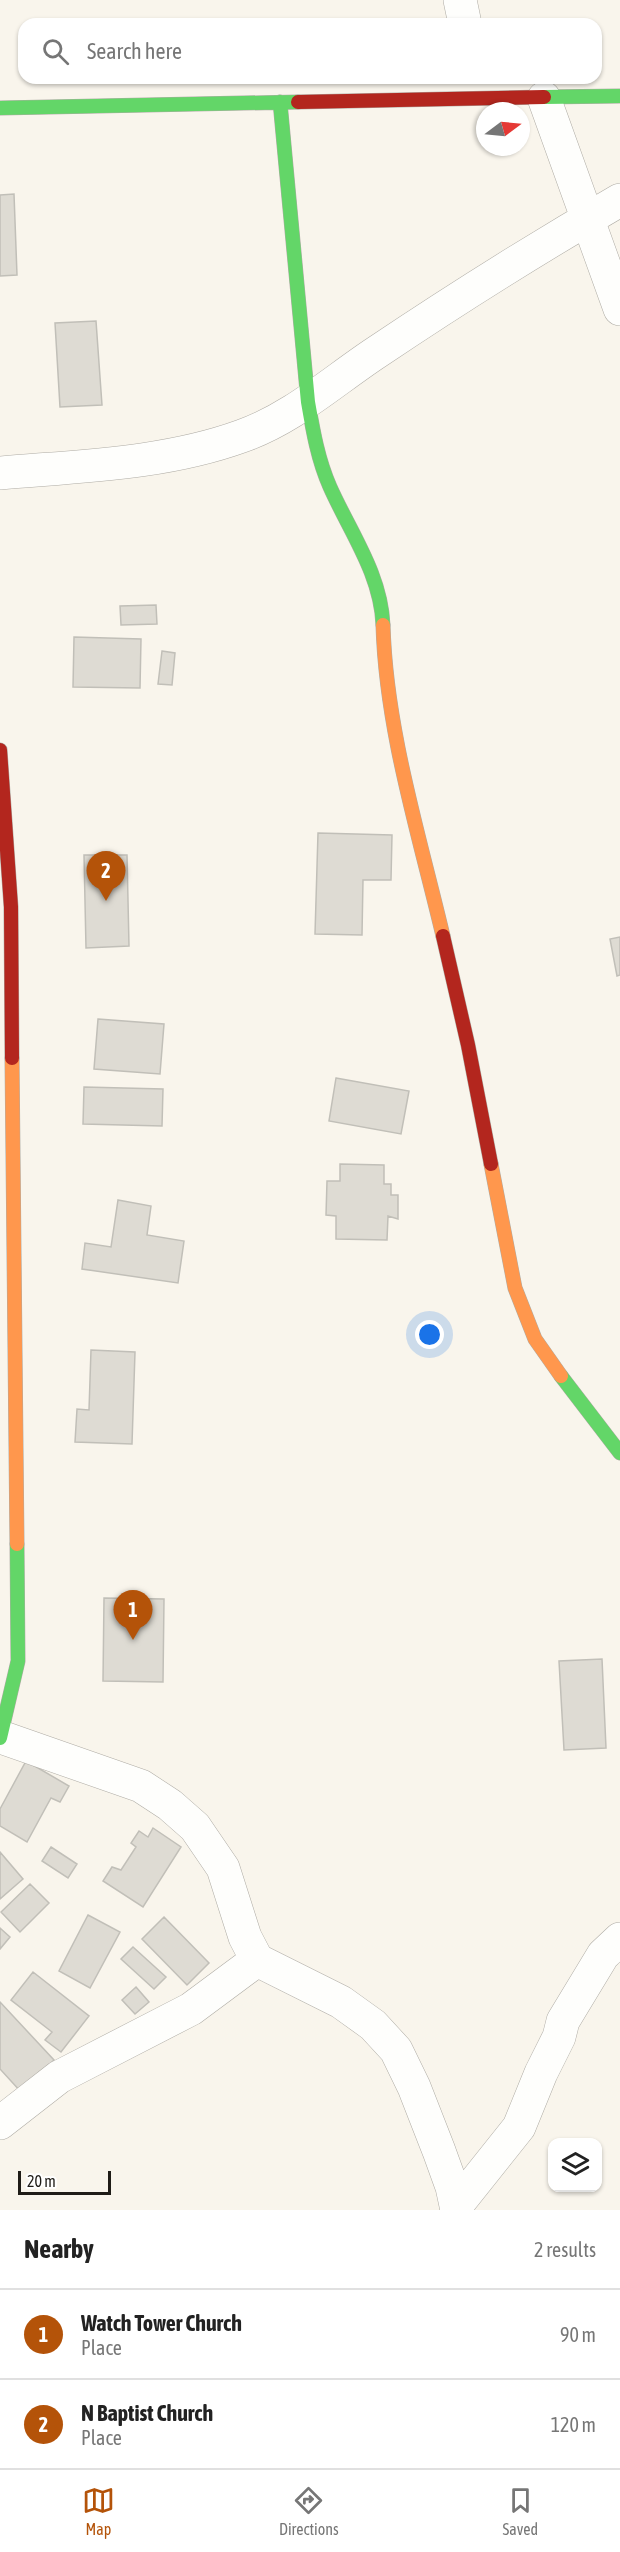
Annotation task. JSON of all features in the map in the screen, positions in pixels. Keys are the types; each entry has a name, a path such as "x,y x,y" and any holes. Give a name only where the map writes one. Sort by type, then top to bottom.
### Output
{"street":[{"path":"460,0 464,18"},
{"path":"0,108 280,102 467,88 544,98 620,96"},
{"path":"544,98 620,309"},
{"path":"280,102 308,402 315,445 329,486 369,566 382,607 384,664 400,753 468,1045 515,1288 535,1339 567,1385 620,1453"},
{"path":"0,473 157,459 243,436 308,402 374,353 586,219 620,200"},
{"path":"0,750 11,907 7,1326 18,1661 1,1737 141,1786 170,1805 195,1827 223,1868 245,1937 257,1960 341,2002 373,2025 396,2050 435,2140 457,2208"},
{"path":"457,2208 519,2127 541,2073 559,2037 562,2021 603,1955 620,1939"},
{"path":"0,2123 59,2077 191,2009 257,1960"}],"building":[{"path":"14,194 17,275 0,276 0,195"},
{"path":"96,321 102,405 60,407 55,323"},
{"path":"156,605 157,624 121,625 120,606"},
{"path":"74,637 141,639 140,688 73,687"},
{"path":"162,651 175,653 172,685 158,684"},
{"path":"318,833 392,835 391,880 363,880 362,935 315,934"},
{"path":"84,855 127,855 129,946 86,948"},
{"path":"620,937 620,975 617,976 610,939"},
{"path":"98,1019 164,1024 160,1074 94,1069"},
{"path":"336,1078 409,1091 401,1134 329,1121"},
{"path":"84,1087 163,1089 162,1126 83,1124"},
{"path":"340,1164 384,1165 384,1184 391,1184 391,1195 398,1195 398,1219 388,1216 387,1240 336,1239 336,1216 326,1215 327,1181 340,1181"},
{"path":"118,1200 151,1206 147,1235 184,1241 178,1283 82,1269 85,1243 111,1247"},
{"path":"91,1350 135,1352 132,1444 75,1442 77,1409 89,1410"},
{"path":"104,1598 164,1599 163,1682 103,1681"},
{"path":"602,1659 606,1748 564,1750 559,1661"},
{"path":"26,1761 69,1786 60,1802 51,1798 27,1842 0,1826 0,1809"},
{"path":"153,1828 181,1847 143,1907 103,1881 112,1867 121,1870 136,1847 131,1843 139,1831 148,1837"},
{"path":"51,1847 77,1864 68,1878 42,1861"},
{"path":"0,1852 23,1879 0,1899"},
{"path":"30,1884 49,1903 20,1932 1,1912"},
{"path":"88,1915 120,1932 90,1988 59,1971"},
{"path":"164,1917 209,1963 187,1985 142,1939"},
{"path":"0,1928 10,1937 0,1949"},
{"path":"133,1947 166,1977 154,1989 121,1959"},
{"path":"33,1972 89,2016 61,2052 45,2040 52,2032 11,2000"},
{"path":"136,1987 149,2002 135,2014 122,2000"},
{"path":"0,2002 54,2060 21,2092 0,2069"}],"traffic: fast":[{"path":"544,97 620,96"},
{"path":"280,102 308,402 312,424 326,477 371,571 377,588 383,625"},
{"path":"0,108 298,102"},
{"path":"561,1376 620,1453"},
{"path":"0,1738 18,1661 17,1544"}],"traffic: slow":[{"path":"383,625 385,664 397,743 443,936"},
{"path":"12,1058 17,1544"},
{"path":"491,1164 515,1288 535,1339 561,1376"}],"traffic: jam":[{"path":"298,102 544,97"},
{"path":"0,750 11,907 12,1058"},
{"path":"443,936 468,1045 491,1164"}],"place":[{"name":"N Baptist Church","path":"106,901"},
{"name":"Watch Tower Church","path":"133,1640"}]}
